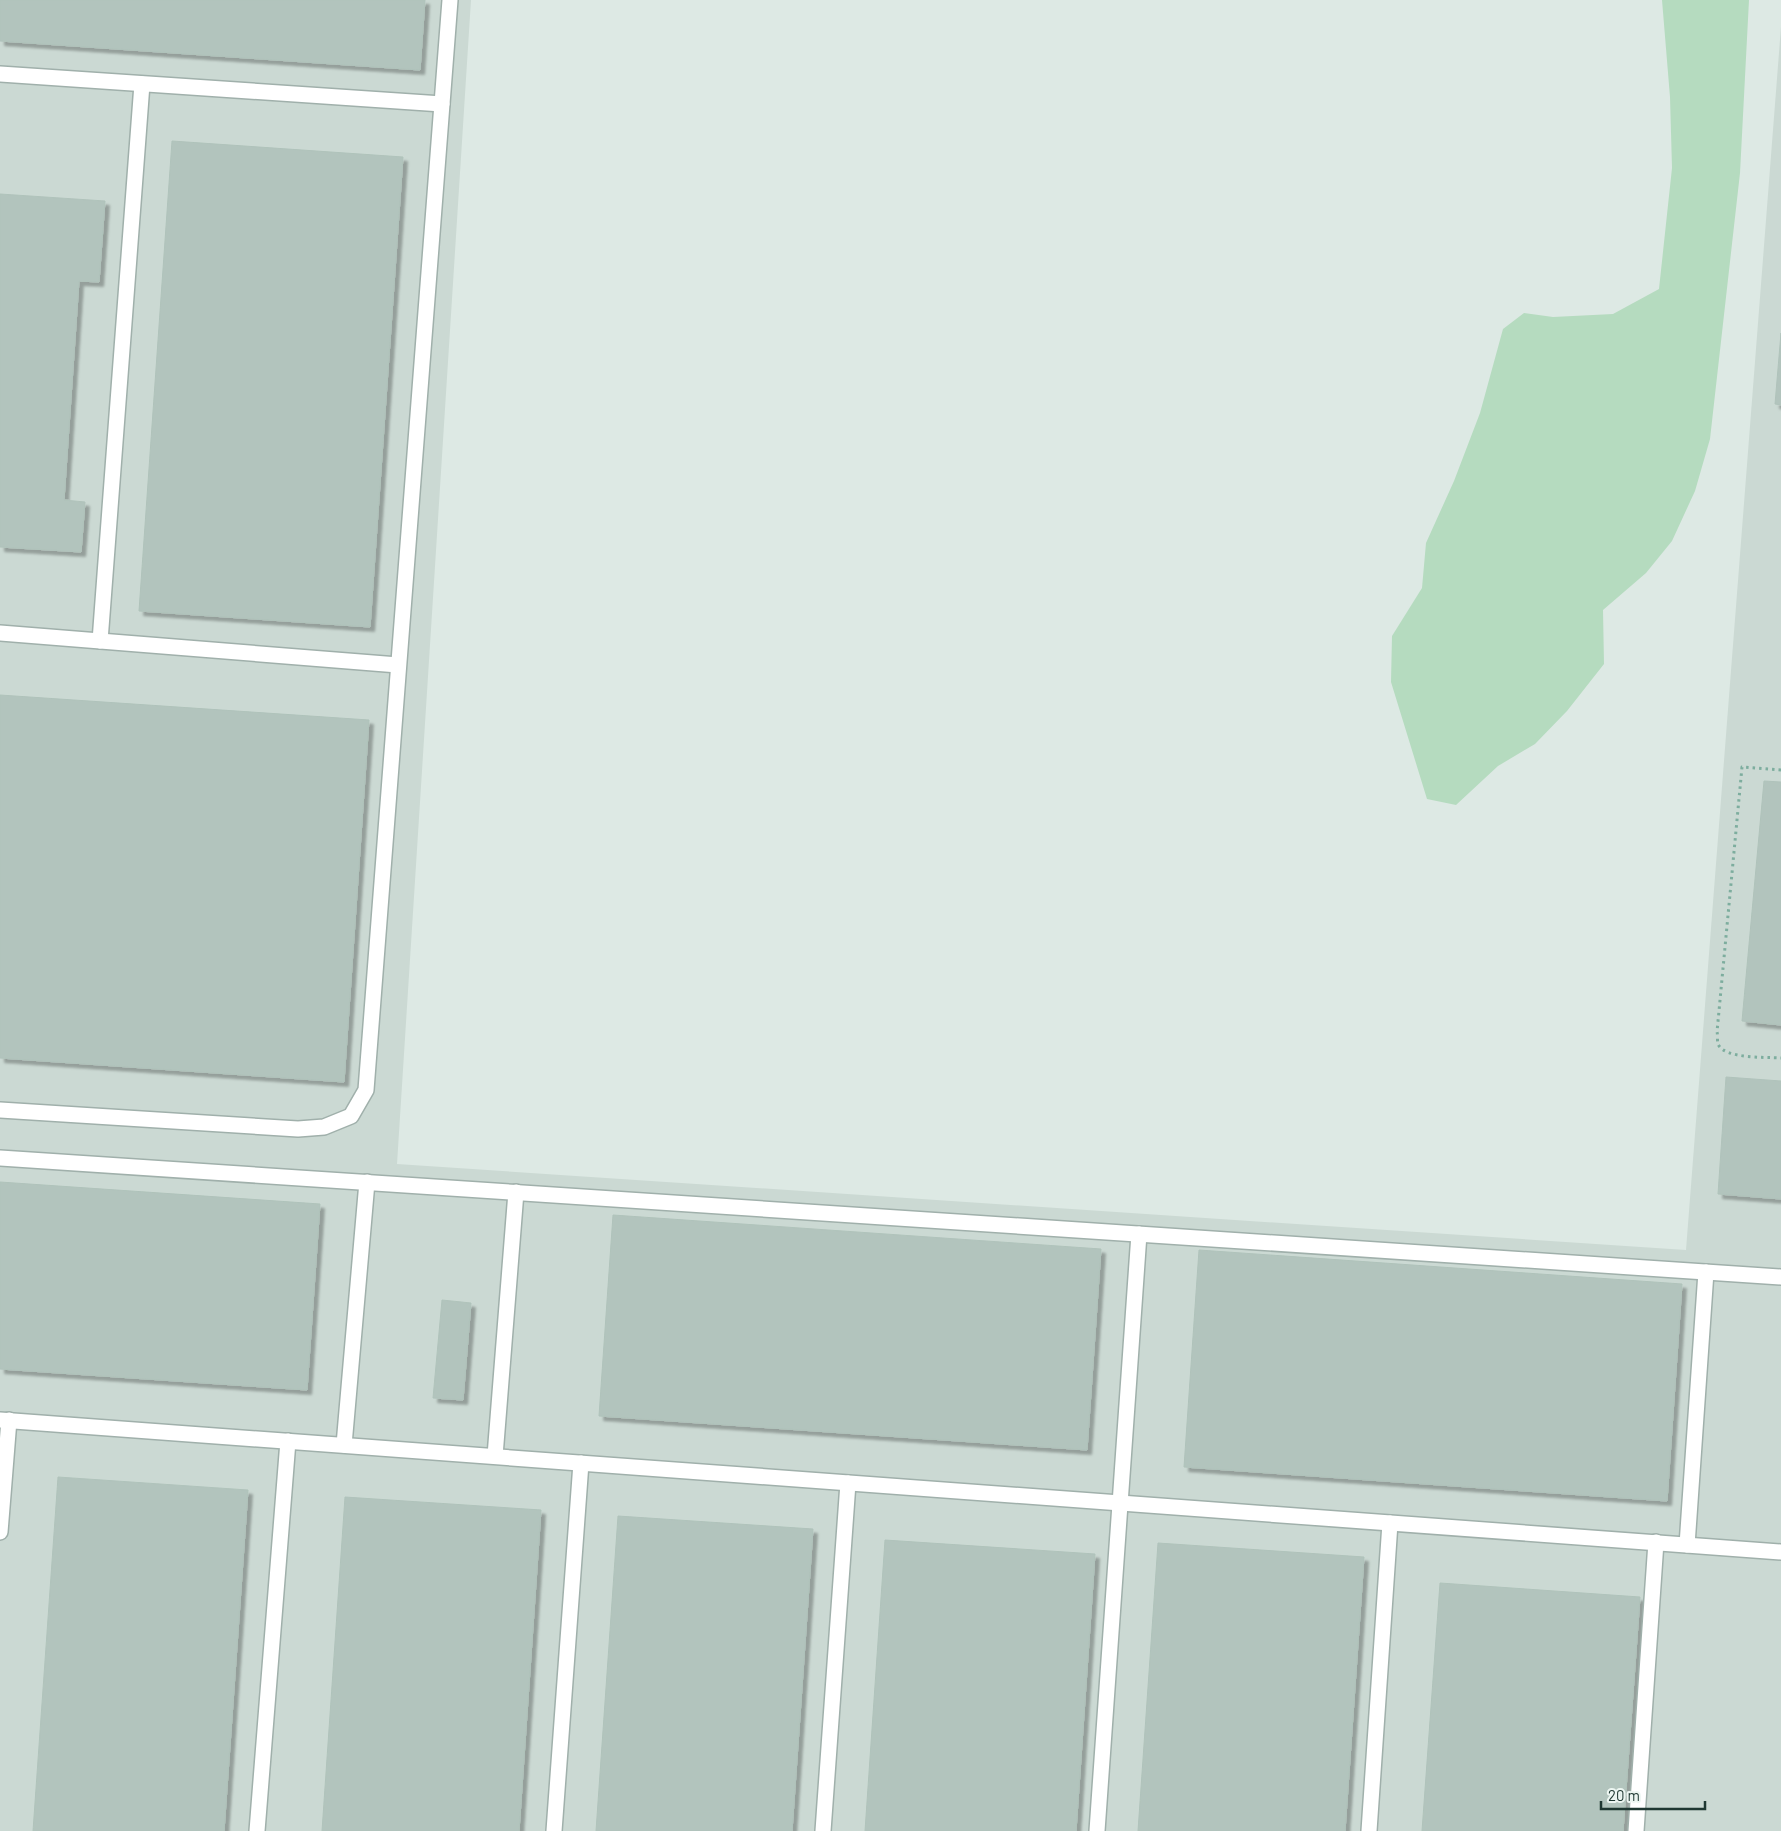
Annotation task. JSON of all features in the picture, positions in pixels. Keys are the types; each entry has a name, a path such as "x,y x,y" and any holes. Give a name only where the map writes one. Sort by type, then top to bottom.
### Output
{"lane":[{"path":"0,1110 298,1129 324,1127 351,1116 366,1090 450,0"},
{"path":"0,74 442,104"},
{"path":"100,641 142,84"},
{"path":"0,632 398,666"},
{"path":"0,1158 1781,1277"},
{"path":"344,1445 367,1182"},
{"path":"495,1456 516,1192"},
{"path":"1097,1831 1139,1234"},
{"path":"1687,1545 1706,1272"},
{"path":"0,1532 5,1420 1781,1552"},
{"path":"257,1831 288,1441"},
{"path":"554,1831 581,1463"},
{"path":"823,1831 848,1482"},
{"path":"1369,1831 1390,1523"},
{"path":"1636,1831 1656,1542"}],"path":[{"path":"1781,770 1742,767 1718,1044 1725,1052 1734,1055 1781,1058"}],"shaded area":[{"path":"0,0 471,0 397,1164 1686,1250 1781,27 1781,1831 0,1831"}],"green space":[{"path":"1662,0 1749,0 1740,173 1710,439 1695,491 1672,541 1646,573 1603,610 1604,664 1567,711 1535,744 1498,766 1456,805 1427,799 1391,682 1392,636 1422,588 1426,543 1454,481 1480,413 1503,329 1524,313 1553,317 1613,314 1659,289 1672,168 1670,97"}],"building":[{"path":"0,0 425,0 420,70 0,41"},
{"path":"172,141 403,157 370,627 139,611"},
{"path":"0,194 105,201 99,282 79,281 64,500 85,502 81,552 0,547"},
{"path":"1781,333 1781,405 1775,404"},
{"path":"0,695 369,720 344,1082 0,1058"},
{"path":"1764,781 1781,782 1781,1025 1742,1021"},
{"path":"1726,1077 1781,1081 1781,1199 1718,1194"},
{"path":"0,1182 320,1204 307,1390 0,1369"},
{"path":"613,1215 1101,1249 1087,1450 599,1416"},
{"path":"1199,1250 1682,1284 1667,1501 1184,1467"},
{"path":"442,1300 471,1303 463,1400 433,1398"},
{"path":"58,1477 248,1490 224,1831 33,1831"},
{"path":"345,1497 541,1510 519,1831 322,1831"},
{"path":"618,1516 813,1529 792,1831 596,1831"},
{"path":"885,1540 1095,1554 1076,1831 865,1831"},
{"path":"1158,1543 1364,1557 1345,1831 1138,1831"},
{"path":"1440,1583 1640,1597 1623,1831 1422,1831"}]}
